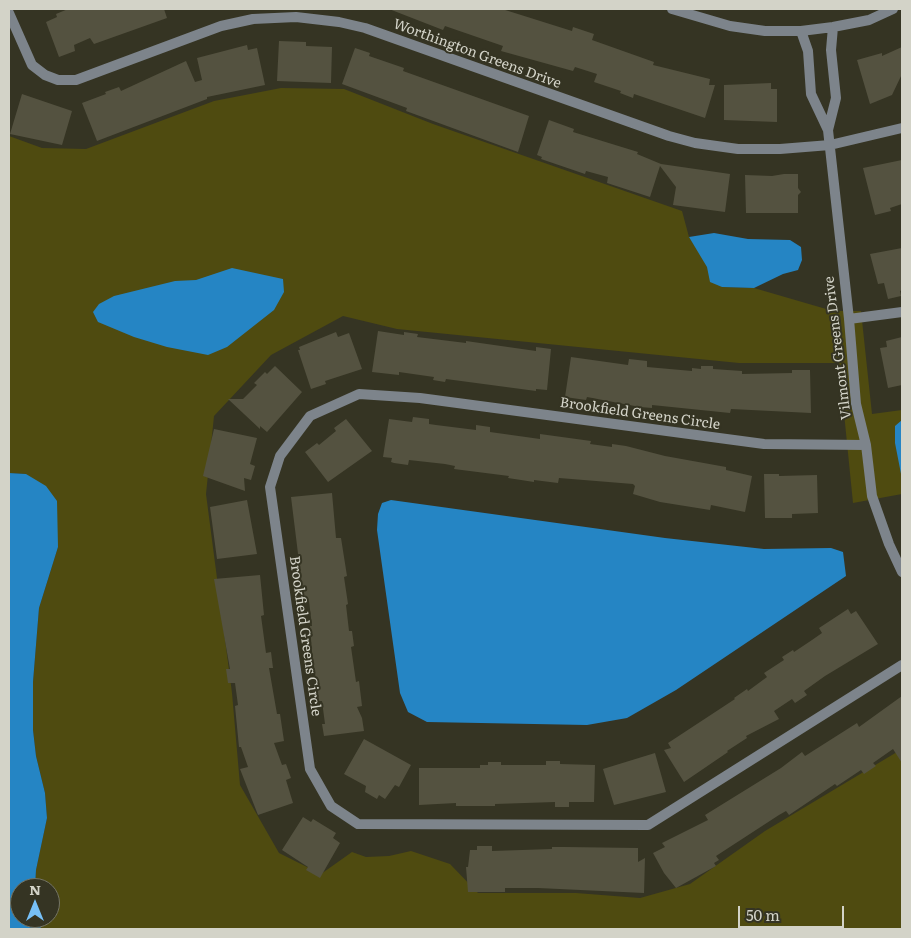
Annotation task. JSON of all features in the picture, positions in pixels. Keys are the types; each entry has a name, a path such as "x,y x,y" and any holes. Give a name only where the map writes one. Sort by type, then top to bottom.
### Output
{"street":[{"path":"672,9 730,26 766,32 801,31 834,27 869,20 893,9"},
{"name":"Worthington Greens Drive","path":"9,13 32,65 45,75 58,80 76,80 221,26 274,17 317,18 365,28 669,136 695,143 758,150 830,145 902,128"},
{"path":"828,130 836,98 831,50 834,27"},
{"path":"801,31 808,51 811,94 828,130 830,145"},
{"name":"Vilmont Greens Drive","path":"830,145 849,319 856,404 866,445 872,496 889,544 902,572"},
{"path":"849,319 902,312"},
{"name":"Brookfield Greens Circle","path":"866,445 764,444 420,398 358,394 310,416 280,456 270,487 310,769 331,806 358,824 648,825 902,665"}],"shaded area":[{"path":"281,88 344,89 433,124 682,211 689,237 722,287 754,288 833,311 861,311 872,414 902,410 902,494 853,503 839,363 739,363 397,329 343,316 271,355 214,416 206,494 232,693 240,785 279,853 321,874 352,852 366,857 389,856 411,851 450,864 478,893 576,893 640,898 690,884 765,831 902,749 902,929 41,929 60,928 60,878 36,878 47,818 45,793 36,756 33,730 33,682 39,608 58,547 26,474 9,473 9,136 42,148 86,149 214,101"}],"water":[{"path":"714,233 748,239 790,240 801,247 802,260 798,270 783,274 754,288 722,287 710,282 707,267 689,237"},
{"path":"232,268 283,279 284,292 274,310 227,347 208,355 167,347 134,337 98,322 93,312 99,304 114,296 175,281 196,280"},
{"path":"902,420 902,479 895,443 895,426"},
{"path":"9,473 26,474 46,486 57,501 58,547 39,608 33,682 33,730 36,756 45,793 47,818 36,878 10,878 10,928 41,929 9,929"},
{"path":"391,500 665,538 764,549 831,548 843,552 846,576 676,690 627,718 587,725 427,722 408,712 400,693 377,530 378,514 382,503"}],"building":[{"path":"68,9 164,9 167,18 94,44 90,38 74,45 75,51 59,57 46,22 57,17 56,14"},
{"path":"389,9 502,9 572,31 573,27 594,34 592,40 654,62 653,65 710,79 709,85 715,85 705,118 634,94 633,98 620,93 621,91 594,82 597,74 575,67 573,71 501,51 503,46 445,26 443,30"},
{"path":"279,41 306,42 306,46 332,47 331,83 277,81"},
{"path":"247,45 248,50 257,48 265,85 207,97 207,99 97,141 82,103 119,87 121,91 186,61 195,82 202,80 197,58"},
{"path":"902,47 902,74 892,95 870,104 857,60 882,53 882,56"},
{"path":"355,48 370,53 369,56 404,68 403,71 529,116 518,152 406,111 407,108 342,84"},
{"path":"771,83 771,89 777,89 777,122 724,120 724,85"},
{"path":"22,94 72,111 62,145 10,134"},
{"path":"549,120 574,129 573,132 638,152 637,154 661,164 730,174 725,212 673,205 676,187 660,166 650,197 607,183 608,177 586,171 585,174 541,159 542,157 537,155"},
{"path":"902,160 902,204 890,208 891,211 875,215 863,168"},
{"path":"798,174 798,188 801,192 798,195 798,213 746,213 745,175 772,176"},
{"path":"902,248 901,296 888,299 884,283 878,284 870,254"},
{"path":"378,331 404,335 404,332 418,334 417,337 466,343 466,341 536,351 536,347 551,349 547,390 536,389 536,391 446,379 445,382 433,380 434,377 399,372 399,375 372,372"},
{"path":"336,332 338,337 349,333 362,369 325,381 326,384 311,389 298,350 300,350 299,347"},
{"path":"902,337 902,385 888,388 880,348 887,347 886,341"},
{"path":"571,357 628,365 629,359 647,361 647,367 692,371 692,368 701,369 701,366 713,366 713,369 742,371 742,374 792,373 792,370 810,370 811,413 731,409 730,413 652,405 652,408 587,397 586,400 565,397"},
{"path":"275,366 302,392 267,432 260,426 260,429 228,399 243,399 257,385 254,383 265,372 267,374"},
{"path":"413,417 429,419 429,424 436,425 476,430 476,425 490,427 490,432 540,439 540,434 591,441 590,444 612,447 612,444 626,446 665,456 726,467 726,470 752,476 745,512 711,505 710,510 660,502 633,494 635,486 633,484 559,478 558,483 534,480 534,482 508,478 509,476 454,469 455,466 445,464 409,460 408,465 391,462 392,458 383,457 389,419 412,422"},
{"path":"346,419 372,451 328,482 305,452 317,443 319,445 336,431 334,428"},
{"path":"214,429 257,438 250,464 255,466 251,480 244,478 245,491 203,476"},
{"path":"764,474 779,474 779,476 817,475 818,513 792,514 792,518 765,518"},
{"path":"332,493 336,538 341,538 347,576 344,577 349,631 352,631 354,646 351,647 356,682 359,681 362,706 357,707 362,718 364,731 324,736 322,724 325,724 322,701 319,701 312,652 310,626 312,626 309,601 304,602 291,497"},
{"path":"247,500 257,554 217,559 210,507"},
{"path":"260,575 264,615 261,616 266,653 271,652 273,668 269,668 277,714 280,714 284,741 274,743 282,765 286,764 291,778 286,780 293,803 258,815 240,769 248,767 241,747 239,747 235,706 238,705 235,683 228,683 226,669 230,669 214,579"},
{"path":"848,609 851,614 856,611 878,644 825,676 804,691 807,695 795,703 792,699 774,711 779,719 746,736 747,738 684,782 664,750 671,748 668,743 767,677 764,673 784,660 782,657 793,650 794,652 822,633 819,628"},
{"path":"902,696 902,763 893,749 873,763 876,766 864,774 861,770 837,786 835,784 789,815 786,811 779,815 716,856 719,860 714,863 716,866 676,888 664,873 653,853 665,847 662,843 708,820 705,815 781,768 802,752 805,756 857,723 859,727"},
{"path":"364,739 411,765 399,787 395,785 385,799 379,795 377,799 365,792 366,786 344,774"},
{"path":"655,753 666,792 614,805 603,769"},
{"path":"546,761 560,761 560,764 595,765 594,802 569,802 569,807 555,807 555,802 495,804 495,806 456,806 456,803 419,805 419,768 480,768 480,765 488,765 488,762 501,762 501,765 546,765"},
{"path":"303,817 311,822 313,819 336,833 333,838 340,843 320,878 306,870 308,867 282,850"},
{"path":"477,846 492,846 492,851 552,849 552,847 638,848 638,862 645,858 644,893 538,888 505,888 505,892 468,892 466,867 468,867 470,850 477,850"}]}
